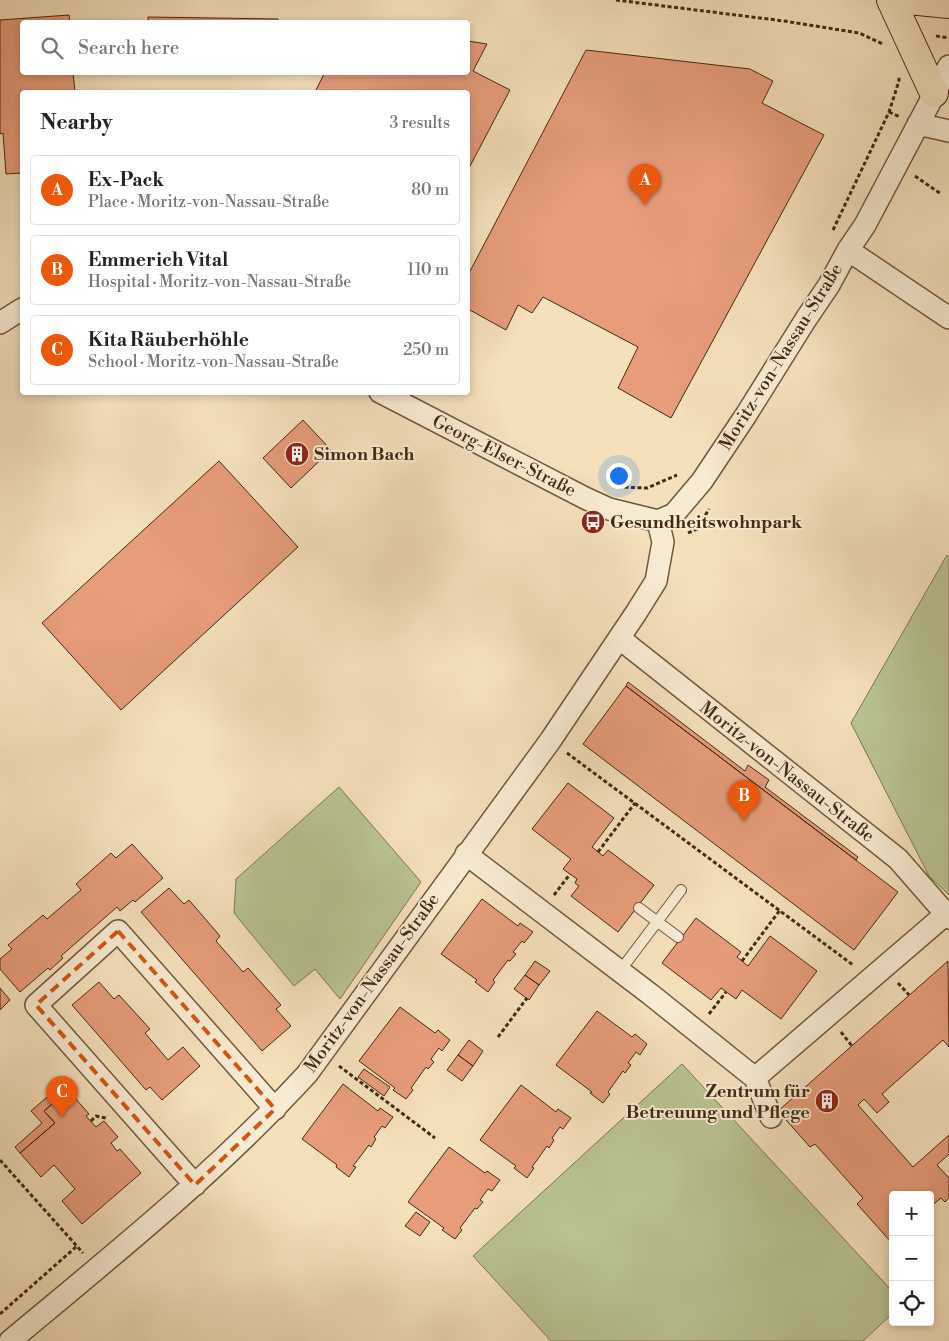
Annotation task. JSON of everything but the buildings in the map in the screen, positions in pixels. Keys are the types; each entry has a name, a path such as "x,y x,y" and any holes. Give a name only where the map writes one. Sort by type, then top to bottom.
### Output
{"main road":[{"path":"891,0 934,94"},
{"path":"908,0 949,4"}],"street":[{"name":"Moritz-von-Nassau-Straße","path":"10,1341 195,1185 274,1109 307,1074 550,741 656,581 663,542 658,521 674,514 702,481 829,285 848,250 865,226 949,66"},
{"path":"918,124 949,131"},
{"path":"848,250 949,318"},
{"path":"0,323 20,310"},
{"name":"Georg-Elser-Straße","path":"386,395 609,509 658,521"},
{"name":"Moritz-von-Nassau-Straße","path":"619,638 898,859 948,916 755,1078"},
{"path":"466,854 620,971 755,1078 771,1117"},
{"path":"195,1185 36,1005 118,932 274,1109"}],"lane":[{"path":"620,971 681,890"},
{"path":"639,908 678,937"}],"path":[{"path":"616,0 784,21 859,33 894,49 929,35 949,38"},
{"path":"889,112 899,81 898,73"},
{"path":"913,175 941,194"},
{"path":"550,741 780,910 871,980"},
{"path":"598,852 635,803"},
{"path":"742,961 780,910"},
{"path":"697,1031 726,992"},
{"path":"498,1037 527,998"},
{"path":"322,1053 435,1138"},
{"path":"0,1160 97,1268"},
{"path":"0,1314 77,1246"}],"highlighted area":[{"path":"118,931 275,1109 195,1185 36,1005"}],"green space":[{"path":"947,555 949,557 949,895 929,876 851,723"},
{"path":"339,787 421,882 340,999 315,969 294,986 234,913 236,879"},
{"path":"682,1064 889,1288 889,1317 863,1341 551,1341 473,1256"}],"place":[{"name":"Ex-Pack","path":"645,205"},
{"name":"Simon Bach","path":"297,454"},
{"name":"Gesundheitswohnpark","path":"593,522"},
{"name":"Emmerich Vital","path":"744,821"},
{"name":"Zentrum für Betreuung und Pflege","path":"827,1101"},
{"name":"Kita Räuberhöhle","path":"62,1117"}]}
